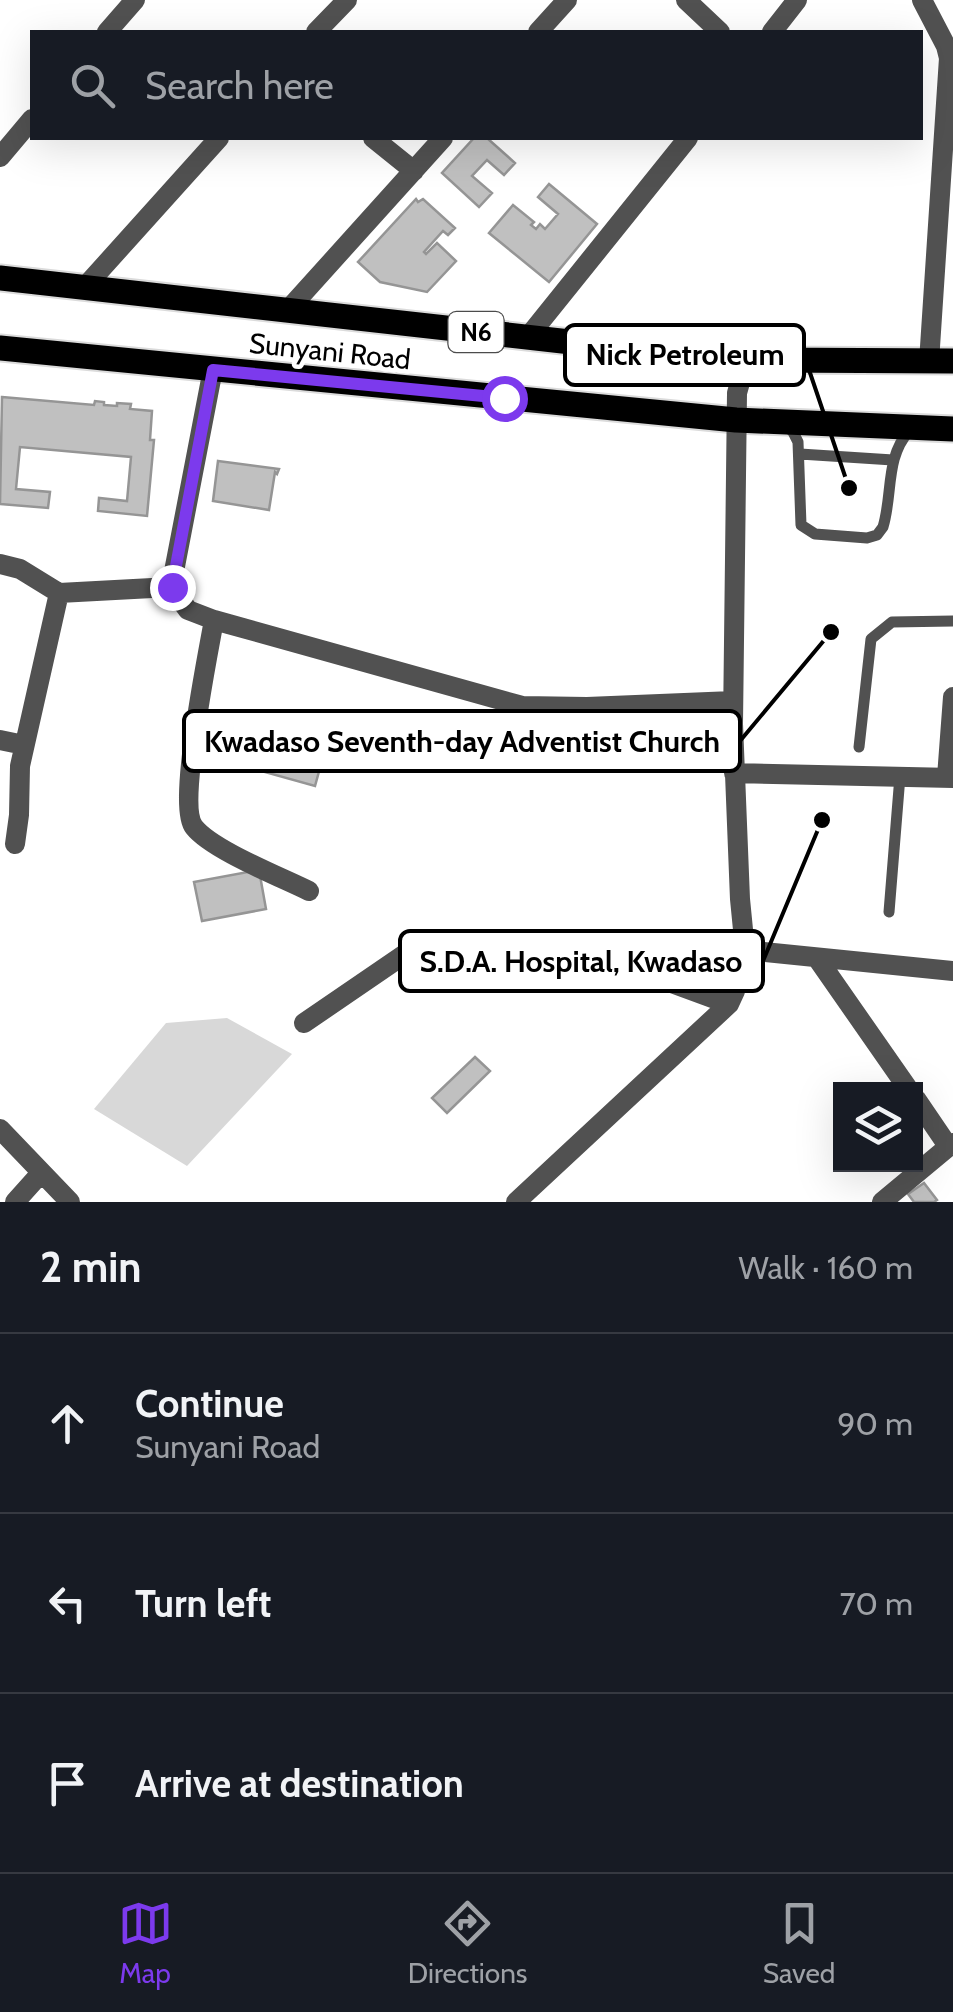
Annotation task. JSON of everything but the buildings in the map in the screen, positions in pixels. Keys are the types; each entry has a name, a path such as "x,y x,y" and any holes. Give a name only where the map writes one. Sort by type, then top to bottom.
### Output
{"main road":[{"name":"N6","path":"0,278 642,350 769,360 941,362"},
{"name":"Sunyani Road","path":"0,348 736,420 953,429"}],"street":[{"path":"109,30 135,0"},
{"path":"318,30 347,0"},
{"path":"540,30 567,0"},
{"path":"686,0 718,30"},
{"path":"774,30 798,0"},
{"path":"922,0 949,58 941,362"},
{"path":"0,157 30,121"},
{"path":"84,288 218,140"},
{"path":"376,140 414,170"},
{"path":"288,311 441,140"},
{"path":"528,337 686,140"},
{"path":"516,1202 729,1004 735,991 745,950 734,773 737,393 741,379 769,360"},
{"path":"213,370 172,587 188,610 522,706 733,701"},
{"path":"0,564 20,569 59,593 172,587"},
{"path":"15,844 20,814 20,766 59,593"},
{"path":"214,620 188,782 191,825 212,843 310,891"},
{"path":"734,773 950,777 953,697"},
{"path":"0,740 24,745"},
{"path":"304,1023 402,956 424,950 661,979 729,1004"},
{"path":"745,950 953,971"},
{"path":"817,958 902,1082"},
{"path":"882,1202 950,1144 923,1109"},
{"path":"0,1130 70,1202"},
{"path":"15,1202 41,1173"}],"lane":[{"path":"782,422 798,442 801,525 815,534 867,538 877,534 885,519 893,460 912,428"},
{"path":"800,454 893,460"},
{"path":"859,748 872,639 892,622 953,621"},
{"path":"889,912 900,776"}],"shaded area":[{"path":"227,1018 292,1054 187,1166 94,1109 166,1023"}],"place":[{"name":"Nick Petroleum","path":"849,488"},
{"name":"Kwadaso Seventh-day Adventist Church","path":"831,632"},
{"name":"S.D.A. Hospital, Kwadaso","path":"822,820"}],"route":[{"path":"172,587 213,370 504,398"}]}
